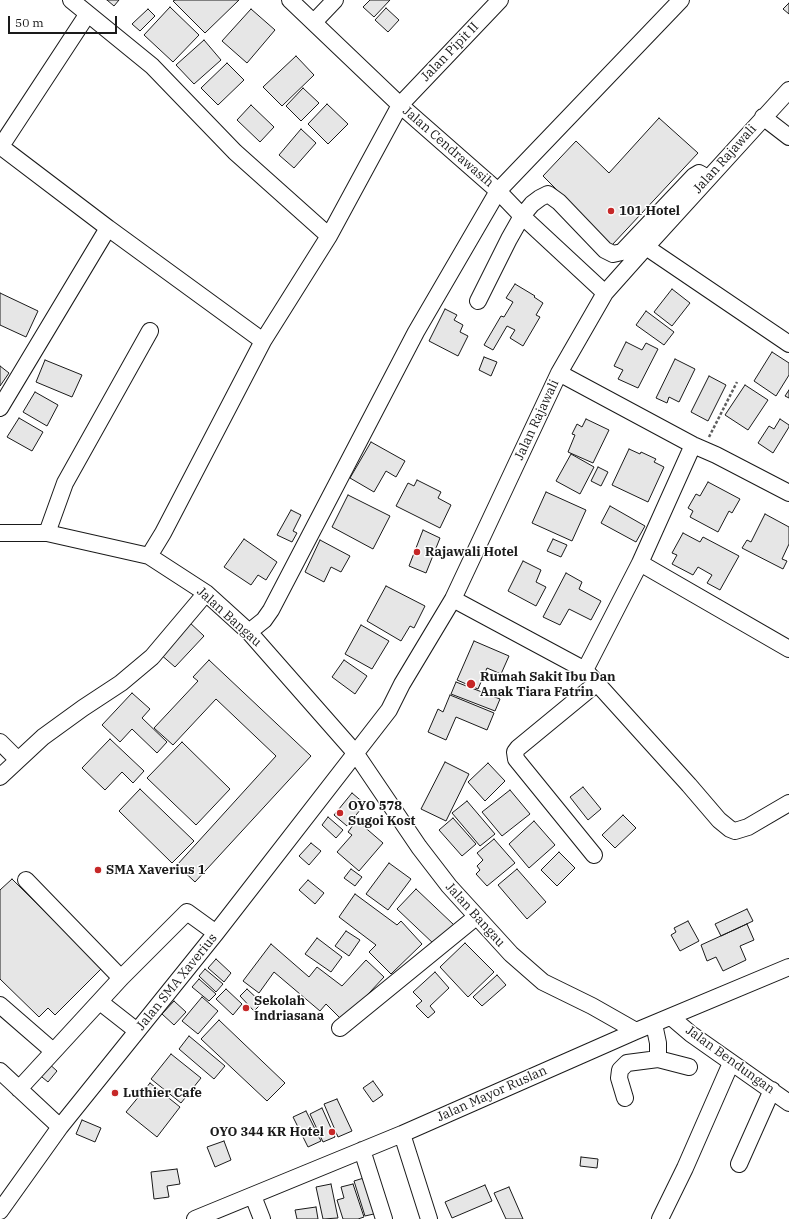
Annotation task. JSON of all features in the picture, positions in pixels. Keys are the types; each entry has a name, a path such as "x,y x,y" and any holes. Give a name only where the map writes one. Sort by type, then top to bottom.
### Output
{"street":[{"path":"71,0 152,66 234,152 329,236"},
{"name":"Jalan Cendrawasih","path":"290,0 400,104 498,191 522,216 605,293"},
{"path":"314,22 335,0"},
{"name":"Jalan Pipit II","path":"149,556 163,533 263,341 329,236 400,104 500,0"},
{"path":"250,632 264,620 271,610 416,332 498,191 681,0"},
{"path":"87,14 0,146 108,228 263,341"},
{"name":"Jalan Rajawali","path":"353,751 381,705 402,684 453,599 559,373 605,293 763,118 783,107 789,90"},
{"name":"Jalan Rajawali","path":"763,118 789,137"},
{"path":"478,301 508,239 522,216 532,204 540,198 548,194 559,202 605,250 613,254 622,252 694,176 698,173 708,178"},
{"path":"0,408 108,228"},
{"path":"646,247 789,344"},
{"path":"47,532 65,483 150,331"},
{"path":"559,373 698,447 789,493"},
{"path":"585,670 698,447"},
{"name":"Jalan Bangau","path":"0,533 47,532 149,556 206,593 250,632 353,751 419,847 449,886 511,954 543,982 592,1006 636,1031"},
{"path":"640,563 789,649"},
{"path":"0,777 43,737 121,683 152,657 206,593"},
{"path":"453,599 585,670 689,784 719,820 730,829 735,831 748,827 789,803"},
{"path":"594,855 516,759 516,752 518,748 596,683"},
{"path":"0,742 18,760"},
{"name":"Jalan SMA Xaverius","path":"0,1211 60,1128 216,933 342,771 353,751"},
{"path":"26,880 122,978"},
{"path":"19,1089 122,978 188,912 216,933"},
{"path":"340,1028 476,917"},
{"name":"Jalan Mayor Ruslan","path":"195,1219 402,1134 636,1031 789,967"},
{"path":"100,1002 137,1031"},
{"path":"0,1005 53,1051"},
{"name":"Jalan Bendungan","path":"670,1017 691,1034 789,1103"},
{"path":"654,1024 658,1043 658,1059"},
{"path":"625,1098 619,1078 620,1070 627,1064 658,1059 689,1067"},
{"path":"660,1219 685,1168 731,1062"},
{"path":"0,1071 60,1128"},
{"path":"738,1164 772,1090"},
{"path":"402,1134 429,1219"},
{"path":"362,1150 384,1219"},
{"path":"253,1196 262,1219"}],"path":[{"path":"698,447 737,382"}],"building":[{"path":"107,0 119,0 114,6"},
{"path":"239,0 205,33 173,1"},
{"path":"370,0 390,0 374,17 363,7"},
{"path":"789,3 789,14 783,9"},
{"path":"170,7 199,35 173,62 144,35"},
{"path":"386,8 399,20 388,32 375,20"},
{"path":"148,9 155,16 140,31 132,24"},
{"path":"251,9 275,30 247,63 222,41"},
{"path":"204,40 221,60 194,84 176,65"},
{"path":"296,56 314,75 282,106 263,87"},
{"path":"227,63 244,80 218,105 201,88"},
{"path":"303,88 319,103 301,121 286,106"},
{"path":"327,104 348,124 328,144 308,124"},
{"path":"251,105 274,127 260,142 237,120"},
{"name":"101 Hotel","path":"659,118 698,153 612,245 543,176 576,141 609,173"},
{"path":"301,129 316,143 294,168 279,155"},
{"path":"515,284 535,296 534,297 543,303 536,315 540,317 523,346 510,338 515,330 507,326 493,350 484,345 501,316 504,317 513,302 506,298"},
{"path":"672,289 690,303 672,326 654,312"},
{"path":"0,293 38,311 26,337 0,325"},
{"path":"445,309 457,315 454,320 463,325 460,332 468,336 458,356 429,341"},
{"path":"646,311 674,332 664,345 636,325"},
{"path":"626,342 642,350 646,343 658,349 638,388 618,379 623,370 614,366"},
{"path":"772,352 789,363 789,375 776,396 754,381"},
{"path":"484,357 497,362 491,376 479,370"},
{"path":"675,359 695,369 679,402 669,397 667,403 656,398"},
{"path":"45,360 82,375 72,397 36,382"},
{"path":"0,366 9,373 0,386"},
{"path":"709,376 726,385 708,421 691,412"},
{"path":"745,385 768,400 748,430 725,415"},
{"path":"789,390 789,398 785,396"},
{"path":"35,392 58,405 47,426 23,412"},
{"path":"19,418 43,432 32,451 7,437"},
{"path":"586,419 609,430 593,463 568,452 575,435 572,434 577,424 582,427"},
{"path":"780,419 789,425 789,427 773,453 758,443 769,426 774,429"},
{"path":"371,442 405,461 396,477 386,471 374,492 350,478"},
{"path":"629,449 640,454 641,452 656,459 654,462 664,467 648,502 612,485"},
{"path":"571,454 594,467 580,494 556,481"},
{"path":"598,467 608,472 601,486 591,481"},
{"path":"417,480 441,492 438,498 451,505 440,528 396,506 408,483 414,486"},
{"path":"708,482 740,499 732,513 729,511 718,532 690,517 693,511 688,508 696,494 700,496"},
{"path":"546,492 586,510 572,541 532,523"},
{"path":"348,495 390,516 373,549 332,527"},
{"path":"610,506 645,526 636,542 601,523"},
{"path":"291,510 301,515 293,531 297,533 292,542 277,535"},
{"path":"765,514 789,527 789,544 782,559 787,561 783,569 742,548 747,540 751,542"},
{"path":"423,530 440,538 426,573 409,566"},
{"path":"683,533 700,542 703,537 739,556 720,590 707,583 712,575 698,567 693,575 672,564 677,555 672,553"},
{"path":"244,539 277,562 266,580 258,575 251,585 224,567"},
{"path":"553,539 567,545 561,557 547,551"},
{"path":"320,540 350,556 341,572 331,567 324,582 305,572"},
{"path":"523,561 541,570 536,582 546,587 536,606 508,591"},
{"path":"566,573 582,582 579,589 601,601 591,620 569,609 560,625 543,617"},
{"path":"386,586 425,606 414,628 410,626 401,641 367,621"},
{"path":"188,621 204,636 175,667 159,653"},
{"path":"361,625 389,641 372,669 345,654"},
{"path":"474,641 509,656 501,674 487,668 478,689 457,680"},
{"path":"209,660 311,756 195,882 177,865 276,756 216,699 173,745 154,728 198,681 193,677"},
{"path":"344,660 367,676 355,694 332,677"},
{"path":"456,682 500,699 495,711 451,694"},
{"path":"132,693 150,709 142,718 167,742 157,753 132,729 120,742 102,725"},
{"path":"450,695 494,713 487,730 456,717 446,740 428,732 438,709 443,712"},
{"path":"110,739 144,771 133,783 122,772 105,790 82,768"},
{"path":"182,742 230,789 196,825 147,778"},
{"path":"445,762 469,774 446,821 421,809"},
{"path":"488,763 505,781 485,801 468,782"},
{"path":"583,787 601,809 588,820 570,797"},
{"path":"140,789 194,841 172,863 119,811"},
{"path":"510,790 530,814 502,836 482,812"},
{"path":"352,793 365,804 347,826 334,815"},
{"path":"467,801 495,834 480,846 452,813"},
{"path":"623,815 636,828 615,848 602,835"},
{"path":"328,817 343,830 336,838 322,825"},
{"path":"453,818 476,844 462,856 439,830"},
{"path":"356,821 383,843 359,871 337,852 352,835 348,832"},
{"path":"534,821 555,845 529,868 509,844"},
{"path":"494,839 515,863 487,886 476,874 480,870 477,866 483,860 477,853"},
{"path":"311,843 321,851 309,865 299,856"},
{"path":"559,852 575,868 557,886 541,870"},
{"path":"389,863 411,879 388,910 366,894"},
{"path":"351,869 362,877 355,886 344,878"},
{"path":"517,869 546,902 527,919 498,885"},
{"path":"12,879 102,968 55,1015 48,1008 39,1017 0,979 0,890"},
{"path":"308,880 324,893 315,904 299,890"},
{"path":"416,889 454,925 435,945 397,909"},
{"path":"355,894 397,925 401,921 422,944 391,974 369,952 376,945 339,917"},
{"path":"747,909 753,921 721,936 715,924"},
{"path":"688,921 699,941 680,951 671,935 676,932 674,928"},
{"path":"747,924 754,940 740,946 746,960 723,971 716,957 707,961 701,945"},
{"path":"346,931 360,940 349,956 335,946"},
{"path":"317,938 342,957 331,972 305,954"},
{"path":"465,943 494,972 468,997 440,967"},
{"path":"271,944 309,977 317,967 342,986 366,960 384,977 343,1021 326,1004 320,1011 274,972 259,993 243,981"},
{"path":"216,959 231,973 224,982 208,968"},
{"path":"205,969 223,984 216,992 199,976"},
{"path":"435,972 449,988 430,1006 435,1012 428,1018 416,1006 422,1001 413,992"},
{"path":"497,975 506,985 482,1006 473,997"},
{"path":"199,979 216,994 209,1001 192,987"},
{"path":"226,989 242,1004 233,1015 216,999"},
{"path":"247,989 262,1003 254,1011 240,996"},
{"path":"202,997 218,1011 198,1034 182,1021"},
{"path":"174,1001 186,1012 174,1025 162,1014"},
{"path":"219,1020 285,1083 267,1101 201,1039"},
{"path":"189,1036 225,1066 214,1079 179,1049"},
{"path":"171,1054 201,1078 181,1103 151,1079"},
{"path":"47,1062 57,1071 48,1082 37,1073"},
{"path":"373,1081 383,1095 373,1102 363,1088"},
{"path":"150,1083 180,1107 157,1137 126,1112"},
{"path":"337,1099 352,1131 338,1137 324,1104"},
{"path":"322,1108 335,1137 323,1142 310,1114"},
{"path":"306,1111 321,1141 308,1147 293,1117"},
{"path":"82,1120 101,1128 95,1142 76,1134"},
{"path":"224,1141 231,1160 215,1167 207,1147"},
{"path":"581,1157 598,1159 597,1168 580,1166"},
{"path":"177,1169 180,1184 167,1186 169,1197 154,1199 151,1172"},
{"path":"367,1177 378,1213 365,1216 354,1181"},
{"path":"331,1184 338,1218 323,1219 316,1187"},
{"path":"353,1184 364,1217 358,1219 343,1219 337,1200 344,1198 341,1187"},
{"path":"485,1185 492,1201 452,1218 445,1202"},
{"path":"509,1187 523,1219 506,1219 494,1193"},
{"path":"316,1207 318,1219 297,1219 295,1210"}],"place":[{"name":"101 Hotel","path":"611,211"},
{"name":"Rajawali Hotel","path":"417,552"},
{"name":"Rumah Sakit Ibu Dan Anak Tiara Fatrin","path":"471,684"},
{"name":"OYO 578 Sugoi Kost","path":"340,813"},
{"name":"SMA Xaverius 1","path":"98,870"},
{"name":"Sekolah Indriasana","path":"246,1008"},
{"name":"Luthier Cafe","path":"115,1093"},
{"name":"OYO 344 KR Hotel","path":"332,1132"}]}
